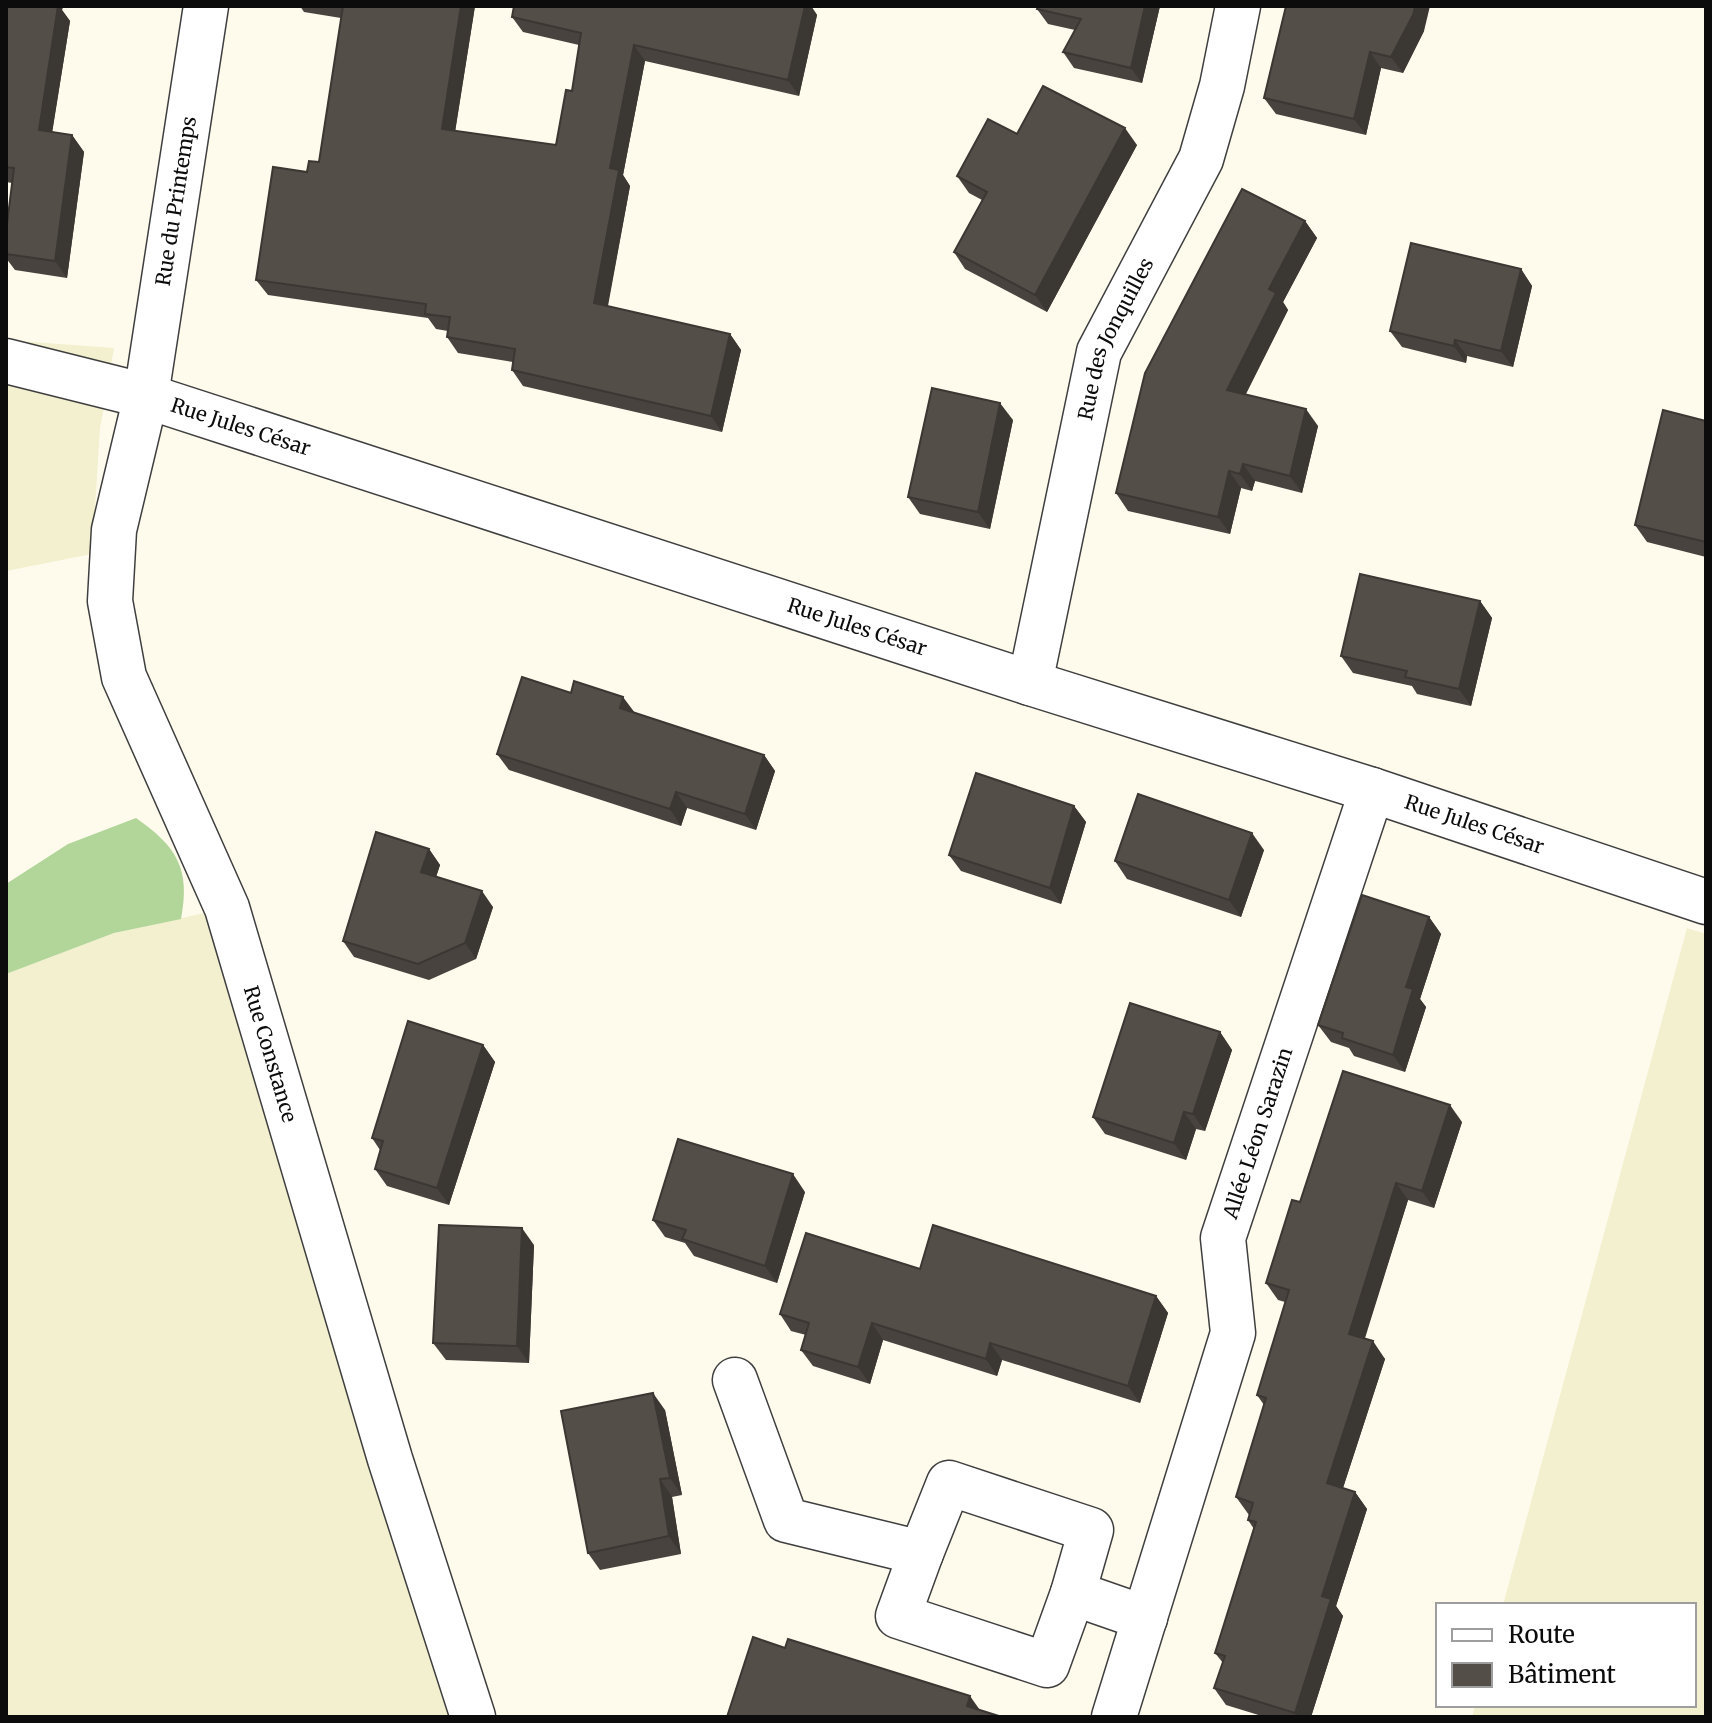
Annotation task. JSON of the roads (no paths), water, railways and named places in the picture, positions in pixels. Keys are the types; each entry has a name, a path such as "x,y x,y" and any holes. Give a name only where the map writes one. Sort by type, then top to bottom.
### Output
{"street":[{"name":"Rue du Printemps","path":"146,396 206,6"},
{"name":"Rue des Jonquilles","path":"1030,683 1099,352 1201,159 1222,86 1238,6"},
{"name":"Rue Jules César","path":"6,361 146,396 1030,683 1372,790 1706,902"},
{"name":"Rue Constance","path":"146,396 114,530 110,601 124,677 227,908 390,1459 473,1717"},
{"name":"Allée Léon Sarazin","path":"1114,1717 1233,1333 1223,1238 1372,790"},
{"path":"735,1380 786,1520 921,1553"},
{"path":"949,1483 1091,1530 1073,1593 1047,1665 898,1616 921,1553 949,1483"},
{"path":"1073,1593 1145,1618"}]}
